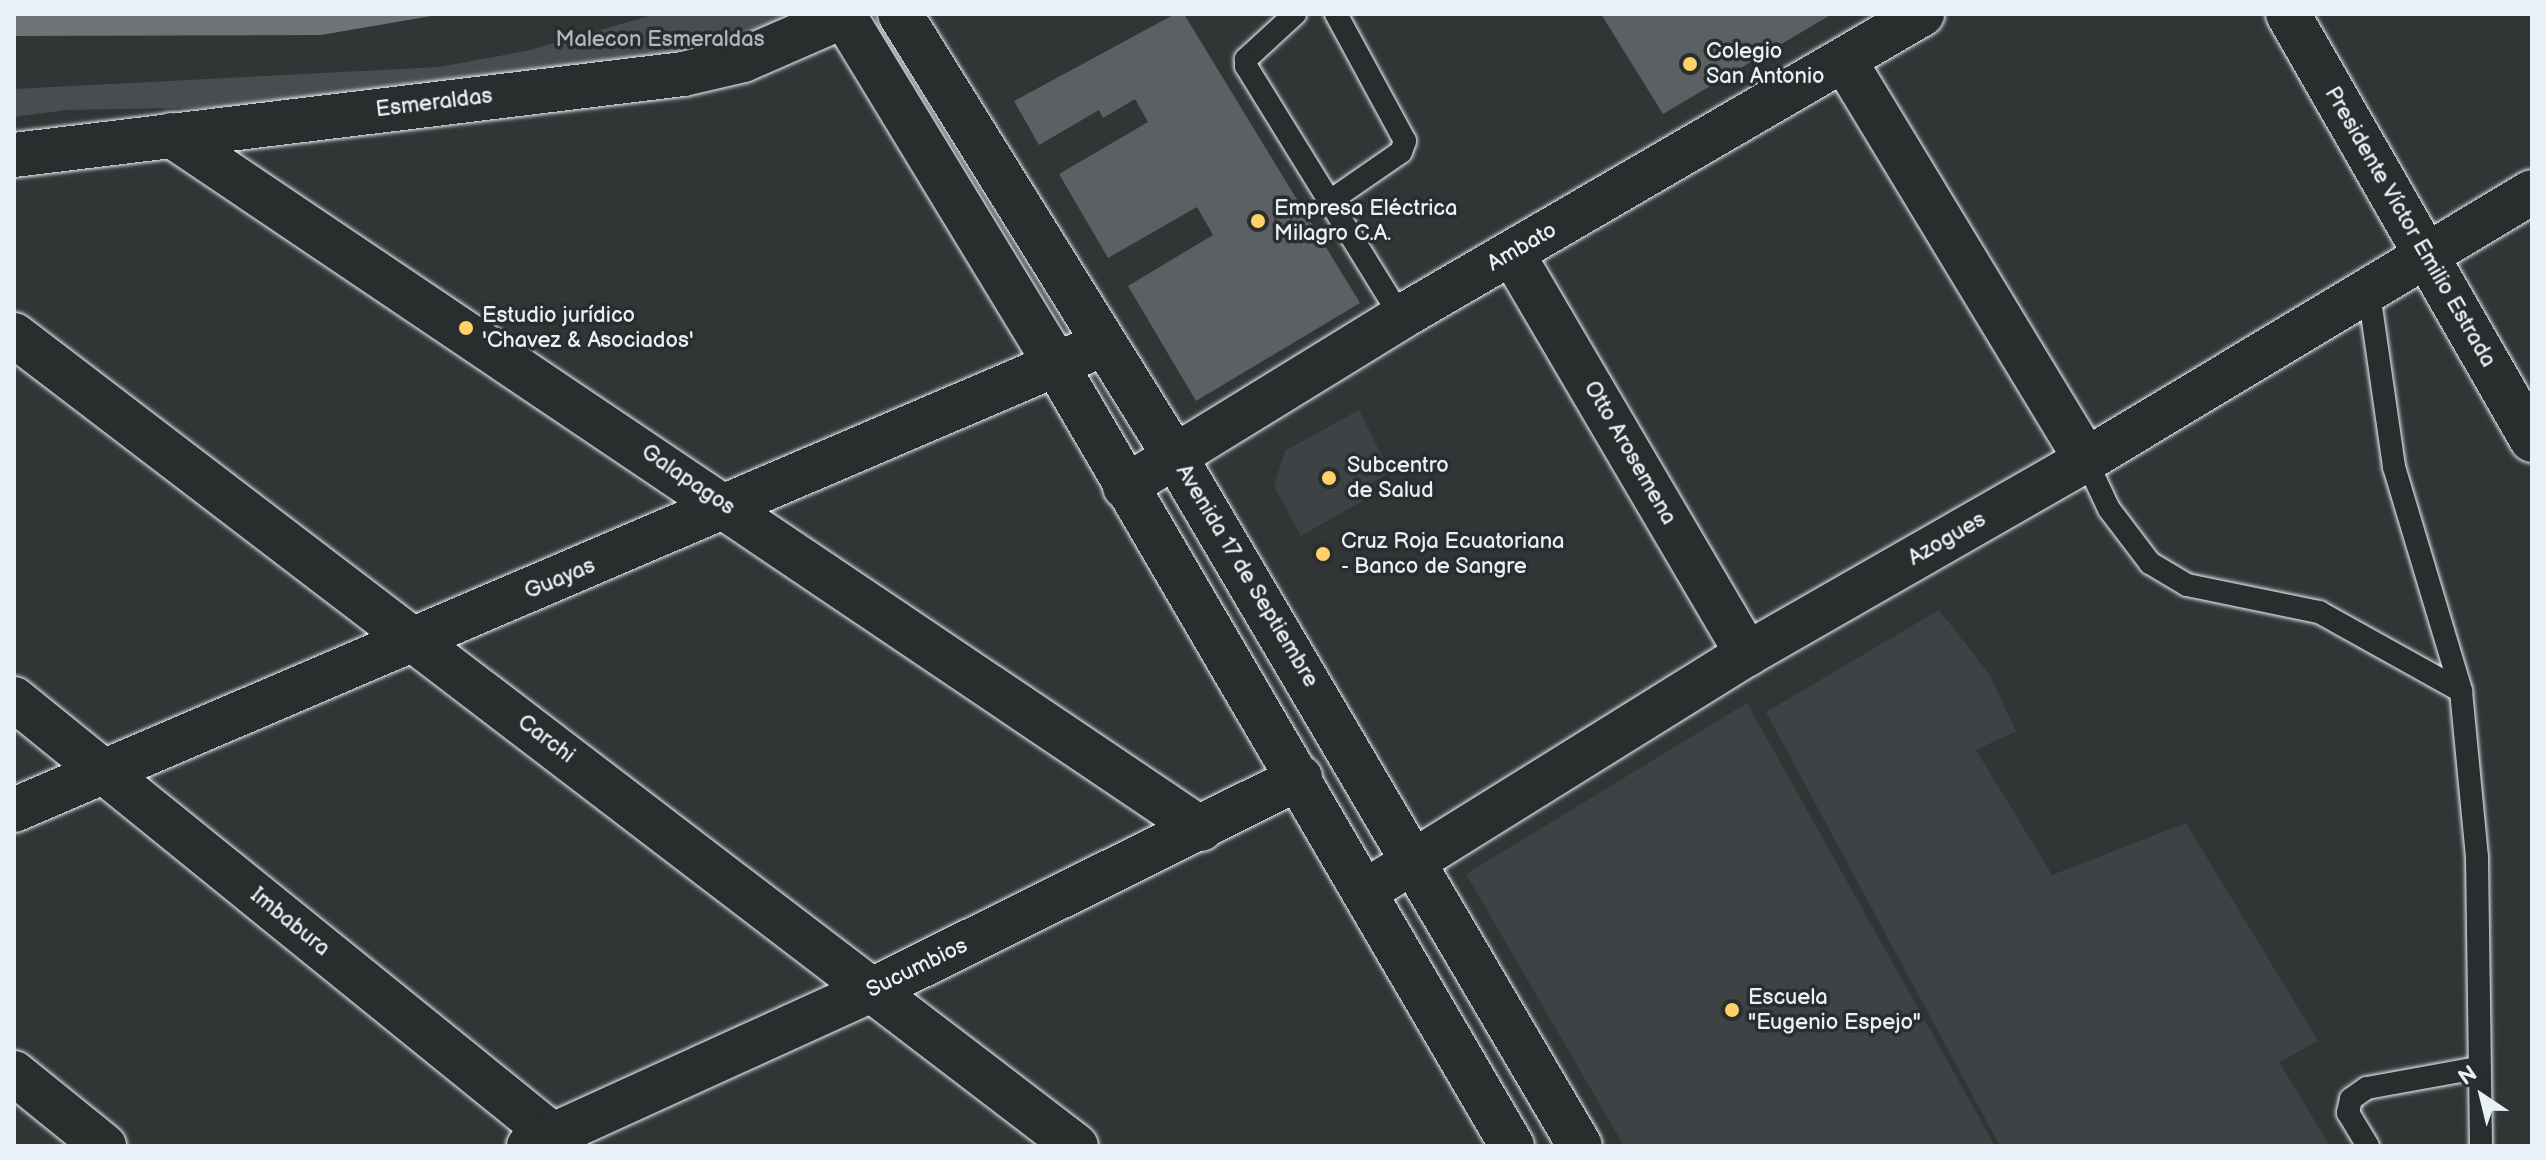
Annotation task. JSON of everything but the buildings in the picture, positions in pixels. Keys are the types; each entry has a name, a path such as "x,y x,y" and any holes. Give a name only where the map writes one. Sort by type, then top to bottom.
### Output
{"street":[{"name":"Avenida 17 de Septiembre","path":"900,14 1174,455 1415,859 1580,1146"},
{"name":"Ambato","path":"1125,487 1401,317 1922,14"},
{"name":"Presidente Víctor Emilio Estrada","path":"2288,14 2532,440"},
{"path":"843,15 1058,368 1125,487 1366,891 1512,1146"},
{"name":"Esmeraldas","path":"14,155 683,74 743,60 843,15"},
{"path":"1844,60 2086,460"},
{"name":"Galapagos","path":"171,135 730,508 1201,829"},
{"name":"Azogues","path":"1366,891 1747,654 2086,460 2369,293 2532,192"},
{"name":"Otto Arosemena","path":"1512,253 1747,654"},
{"name":"Carchi","path":"14,335 1076,1146"},
{"name":"Guayas","path":"14,810 1058,368 1104,344"},
{"name":"Imbabura","path":"14,699 549,1142"},
{"name":"Sucumbios","path":"549,1142 872,990 1300,778"},
{"path":"14,1073 104,1146"}],"lane":[{"path":"1295,14 1246,59 1246,66 1401,317"},
{"path":"1330,201 1401,152 1405,141 1336,14"},
{"path":"2369,293 2394,467 2461,691 2477,858 2477,1068 2481,1146"},
{"path":"2086,460 2109,509 2150,563 2187,585 2319,612 2461,691"},
{"path":"2368,1146 2348,1113 2351,1099 2367,1088 2477,1068"}],"shaded area":[{"path":"14,14 443,14 321,35 14,36"},
{"name":"Subcentro de Salud","path":"1359,410 1390,472 1360,490 1362,501 1301,536 1274,486 1285,451"},
{"path":"1939,610 1989,674 2016,731 1976,750 2052,875 2186,823 2318,1041 2279,1062 2330,1146 2000,1146 1766,712"},
{"name":"Escuela \"Eugenio Espejo\"","path":"1747,703 1995,1146 1624,1146 1466,874"}],"green space":[{"name":"Malecon Esmeraldas","path":"656,14 792,14 785,27 721,53 269,106 66,110 14,117 14,89 439,67 526,51"}],"place":[{"name":"Colegio San Antonio","path":"1690,64"},
{"name":"Empresa Eléctrica Milagro C.A.","path":"1258,221"},
{"name":"Estudio jurídico 'Chavez & Asociados'","path":"466,328"},
{"name":"Subcentro de Salud","path":"1329,478"},
{"name":"Cruz Roja Ecuatoriana - Banco de Sangre","path":"1323,554"},
{"name":"Escuela \"Eugenio Espejo\"","path":"1732,1010"}]}
